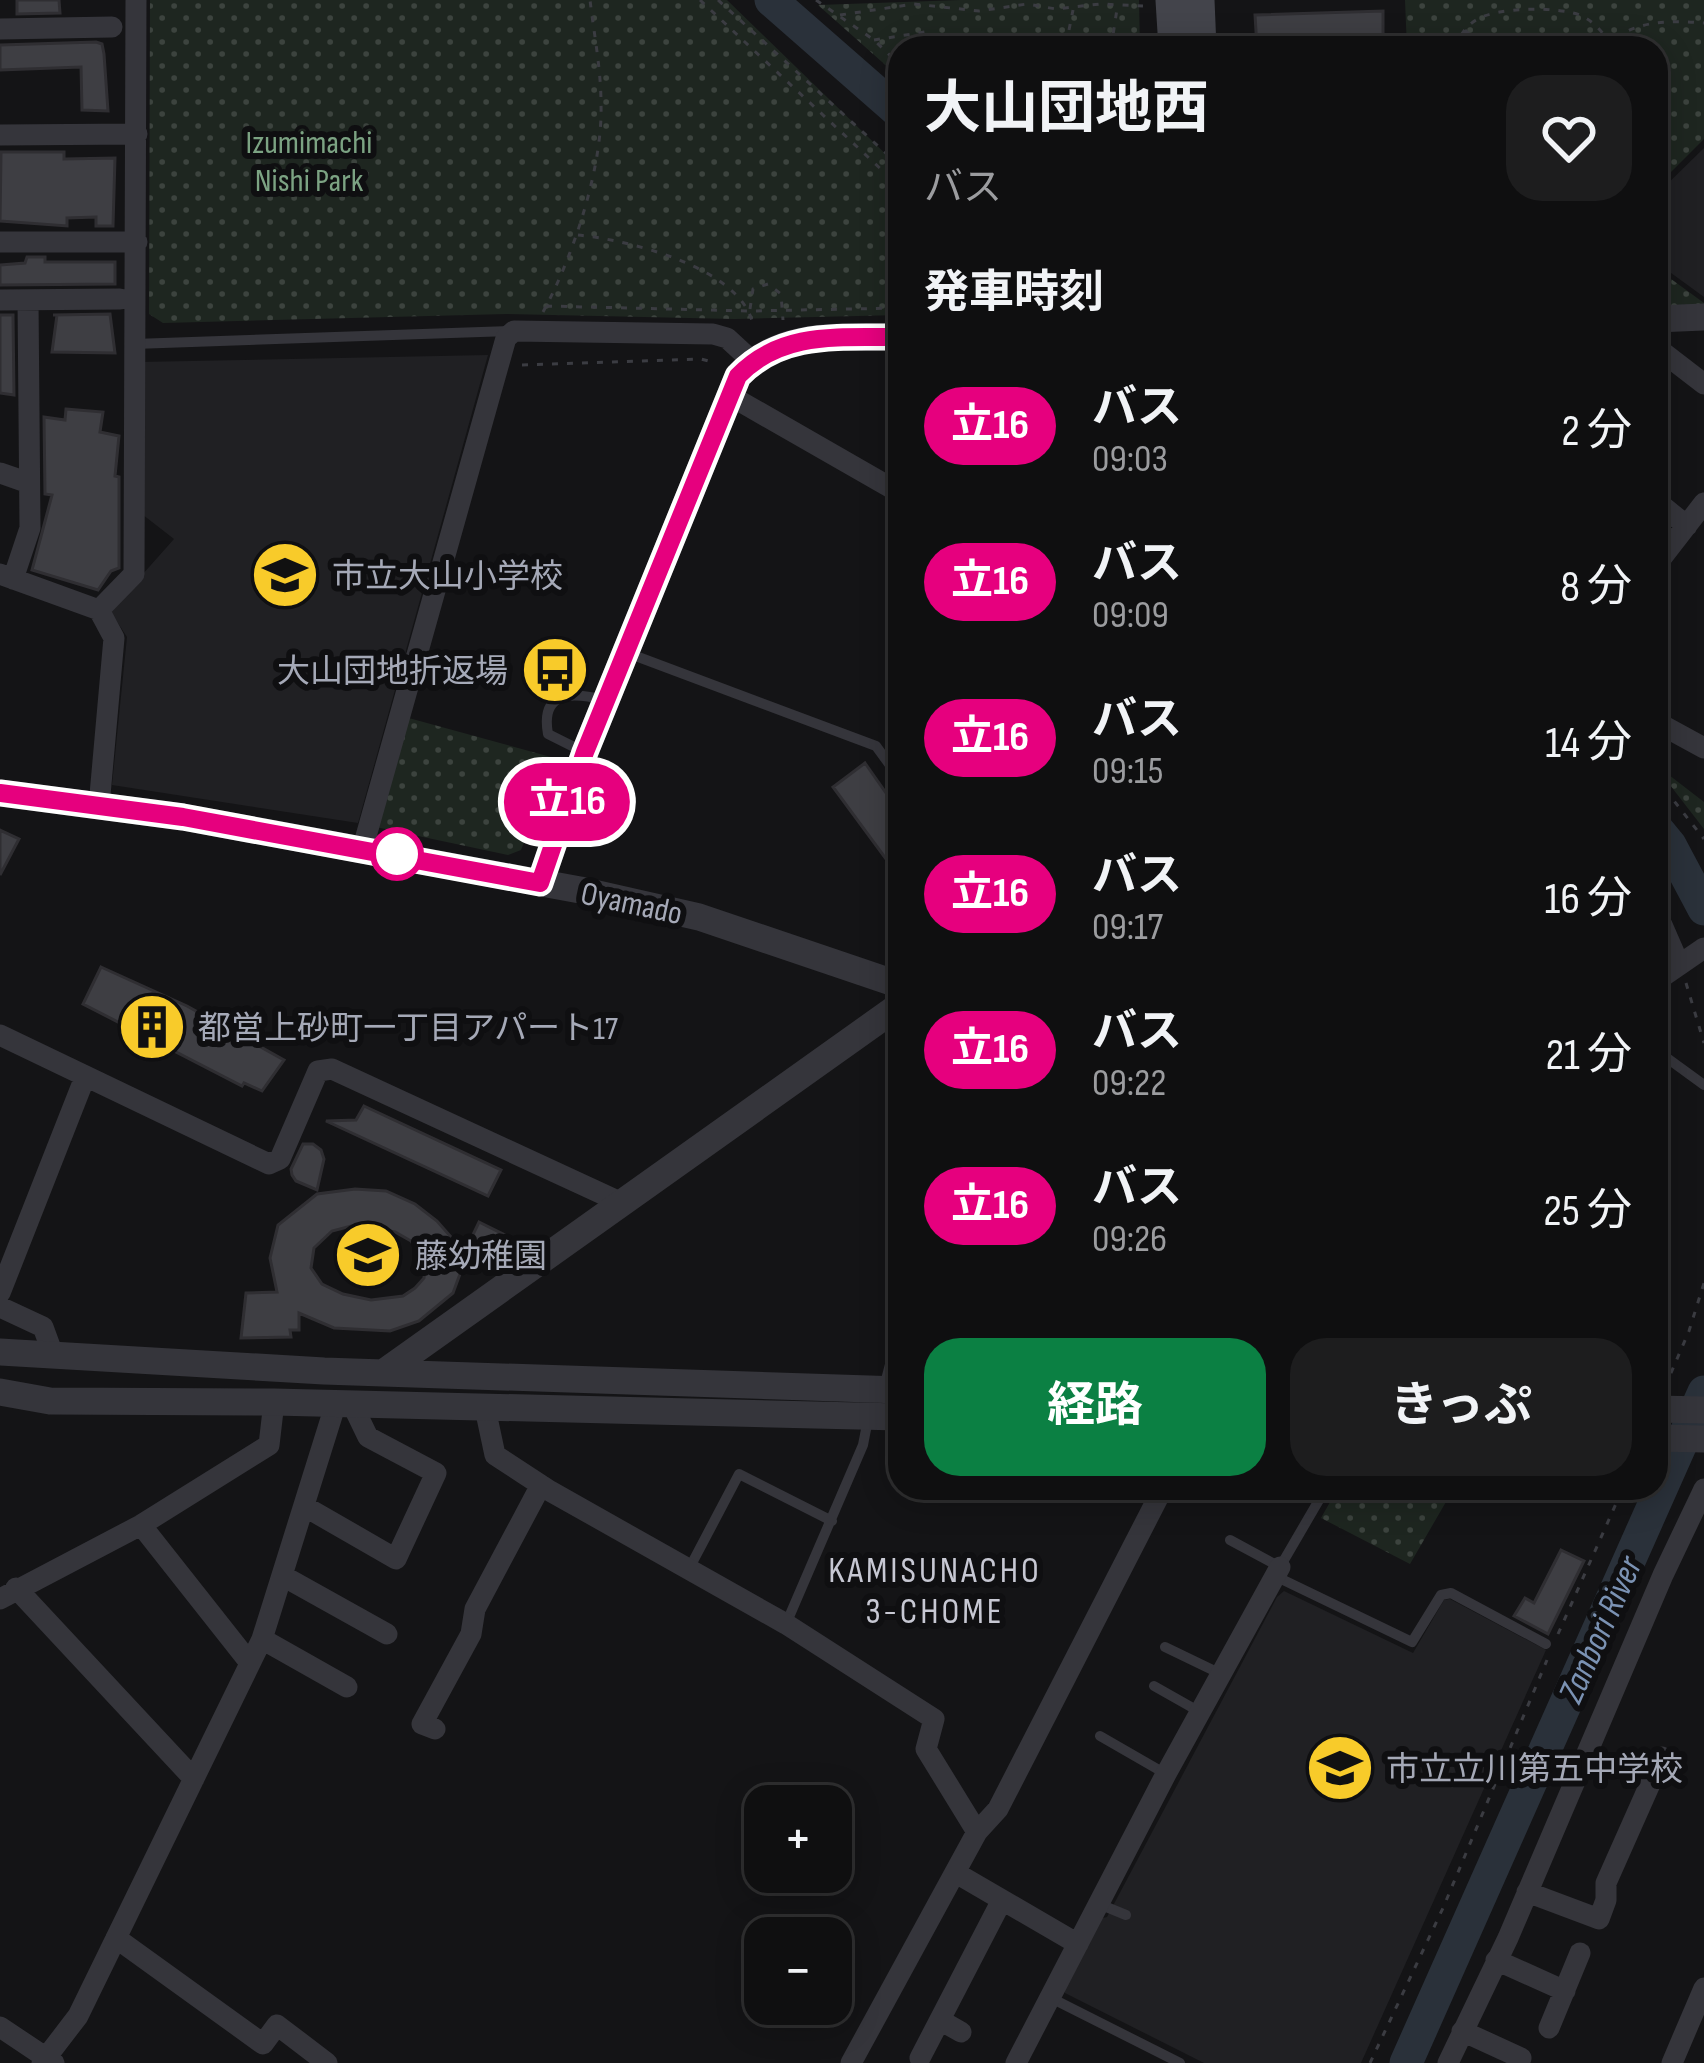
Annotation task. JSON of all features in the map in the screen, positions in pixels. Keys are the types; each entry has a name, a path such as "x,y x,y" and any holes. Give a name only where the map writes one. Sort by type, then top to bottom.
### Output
{"main road":[{"path":"1198,0 1200,36"},
{"path":"1158,3 1170,36"}],"street":[{"path":"100,610 134,574 136,0"},
{"path":"0,28 112,27"},
{"path":"0,135 137,134"},
{"path":"0,242 136,242"},
{"path":"0,300 121,299"},
{"path":"28,300 30,528 7,576 100,610 115,638 99,806"},
{"path":"1668,318 1704,317"},
{"path":"362,847 506,338 514,331 713,334 727,338 752,361"},
{"path":"540,883 726,381 789,342 888,338"},
{"path":"1668,356 1704,384"},
{"path":"726,381 888,485"},
{"path":"0,473 29,483"},
{"path":"1668,551 1704,503"},
{"path":"1668,511 1687,526"},
{"path":"1668,728 1704,748"},
{"name":"Oyamado","path":"0,793 362,847 540,883 699,917 888,981"},
{"path":"1668,933 1690,957"},
{"path":"0,2027 48,2061 78,2015 262,1639 304,1506 344,1406 384,1372 888,1014"},
{"path":"0,1035 269,1164 280,1160 318,1071 332,1069 622,1203"},
{"path":"0,1293 85,1077"},
{"path":"0,1307 43,1327 54,1357"},
{"path":"0,1352 384,1372 888,1390"},
{"path":"0,1392 50,1401 888,1417"},
{"path":"194,1779 8,1593 141,1525 269,1445 274,1402"},
{"path":"1668,1404 1704,1410"},
{"path":"304,1506 396,1559 436,1473 368,1436 344,1406"},
{"path":"485,1408 495,1455 786,1624 934,1720 926,1748 977,1832"},
{"path":"1668,1438 1704,1438"},
{"path":"435,1729 422,1724 471,1634 475,1609 541,1485"},
{"path":"1448,2063 1704,1491"},
{"path":"851,2063 977,1832 998,1809 1156,1500"},
{"path":"141,1525 250,1663"},
{"path":"1016,2063 1278,1571"},
{"path":"283,1576 387,1634"},
{"path":"262,1639 347,1687"},
{"path":"1527,1892 1599,1919 1606,1883 1662,1757"},
{"path":"956,1873 1078,1944"},
{"path":"920,2058 1002,1900"},
{"path":"116,1938 262,2044 277,2026 327,2063"},
{"path":"1549,2028 1580,1953"},
{"path":"1496,1960 1565,1990"},
{"path":"1672,2063 1704,1988"},
{"path":"940,2020 962,2032"},
{"path":"1462,2031 1521,2058 1519,2063"}],"lane":[{"path":"132,344 514,331"},
{"path":"625,652 876,746 888,762"},
{"path":"585,752 548,734 546,721 552,704 560,696 574,694 606,701"},
{"path":"1668,1059 1704,1085"},
{"path":"786,1624 863,1445 869,1416"},
{"path":"690,1567 739,1474 832,1521"},
{"path":"1278,1571 1319,1500"},
{"path":"1230,1540 1412,1642 1441,1595 1451,1593 1546,1644"},
{"path":"1166,1647 1221,1675"},
{"path":"1154,1686 1200,1712"},
{"path":"1100,1736 1166,1774"},
{"path":"1100,1904 1126,1916"},
{"path":"1049,1997 1180,2063"}],"path":[{"path":"537,321 576,235 598,140 602,105 590,0"},
{"path":"700,0 888,176"},
{"path":"718,0 888,155"},
{"path":"816,0 888,53"},
{"path":"840,15 914,4 979,11 1027,4 1073,9 1158,3"},
{"path":"1113,36 1118,7"},
{"path":"1057,36 1068,35 1073,9"},
{"path":"1461,36 1481,16 1496,11 1571,12 1598,26 1606,36"},
{"path":"1622,36 1656,22 1704,23"},
{"path":"1465,30 1472,36"},
{"path":"900,36 925,32 939,36"},
{"path":"874,40 888,38"},
{"path":"576,235 622,242 680,262 728,284 750,311"},
{"path":"753,325 750,295 763,284 778,290 783,323"},
{"path":"546,306 750,311 888,308"},
{"path":"497,366 701,359 726,381"},
{"path":"1668,793 1704,839"},
{"path":"1690,957 1704,1043"},
{"path":"1668,1383 1704,1283"},
{"path":"1370,2063 1443,1908 1618,1500"}],"shaded area":[{"path":"1704,148 1704,297 1668,271 1668,183"},
{"name":"市立大山小学校","path":"488,355 358,823 112,785 127,637 110,611 174,539 138,511 139,362"},
{"name":"市立立川第五中学校","path":"1284,1591 1413,1653 1444,1600 1450,1599 1546,1650 1361,2063 1204,2063 1063,1988 1099,1919 1107,1917"}],"green space":[{"name":"Izumimachi Nishi Park","path":"150,0 727,0 888,156 888,315 735,319 506,314 163,323 149,314"},
{"path":"1139,0 1140,36 888,36 888,67 818,5"},
{"path":"1405,0 1704,0 1704,139 1668,175 1668,36 1406,36"},
{"path":"1668,277 1704,303 1704,309 1668,309"},
{"path":"405,717 558,759 521,850 508,855 376,827"},
{"path":"1668,774 1704,802 1704,829 1668,782"},
{"path":"1331,1500 1447,1500 1410,1564 1321,1518"}],"building":[{"path":"17,0 59,0 60,13 17,14"},
{"path":"1383,11 1383,36 1256,36 1255,15"},
{"path":"102,44 104,54 108,111 82,110 81,67 0,70 0,45"},
{"path":"1,152 64,152 64,159 115,158 113,226 96,226 96,217 67,218 67,226 0,221"},
{"path":"27,257 45,257 45,262 115,262 115,284 0,285 0,265 25,263"},
{"path":"110,314 115,353 52,352 57,315 53,315"},
{"path":"0,315 13,315 14,395 0,393"},
{"path":"66,409 103,412 100,432 119,436 115,476 119,477 119,568 111,571 98,590 32,570 52,495 45,494 44,417 65,420"},
{"path":"865,763 888,796 888,862 833,787"},
{"path":"0,830 19,839 0,875"},
{"name":"都営上砂町一丁目アパート17","path":"101,967 187,1006 284,1060 262,1091 242,1086 83,1004"},
{"path":"364,1106 501,1170 488,1196 326,1121 356,1120"},
{"path":"303,1144 313,1144 324,1159 317,1190 292,1175"},
{"path":"386,1191 415,1204 459,1246 460,1274 453,1293 419,1321 390,1331 334,1328 299,1313 299,1330 290,1330 291,1337 241,1338 246,1293 277,1292 270,1258 278,1225 317,1194","holes":["355,1225 395,1232 411,1241 425,1265 424,1278 403,1296 371,1300 343,1294 322,1284 311,1268 314,1248 332,1231"]},
{"path":"479,1222 515,1240 505,1260 469,1243"},
{"path":"1561,1550 1584,1561 1548,1634 1514,1616 1525,1598 1534,1603"}],"waterway":[{"name":"Zanbori River","path":"771,0 888,102"},
{"name":"Zanbori River","path":"1668,843 1704,909"},
{"name":"Zanbori River","path":"1668,1473 1704,1392"},
{"name":"Zanbori River","path":"1406,2063 1656,1500"}],"bus line":[{"name":"立16","path":"0,793 183,817 540,883 585,752 738,376 752,361 789,342 888,337"}],"place":[{"name":"市立大山小学校","path":"285,575"},
{"name":"大山団地折返場","path":"555,670"},
{"name":"都営上砂町一丁目アパート17","path":"152,1027"},
{"name":"藤幼稚園","path":"368,1255"},
{"name":"市立立川第五中学校","path":"1340,1768"}],"district":[{"name":"KAMISUNACHO 3-CHOME","path":"935,1590"}]}
